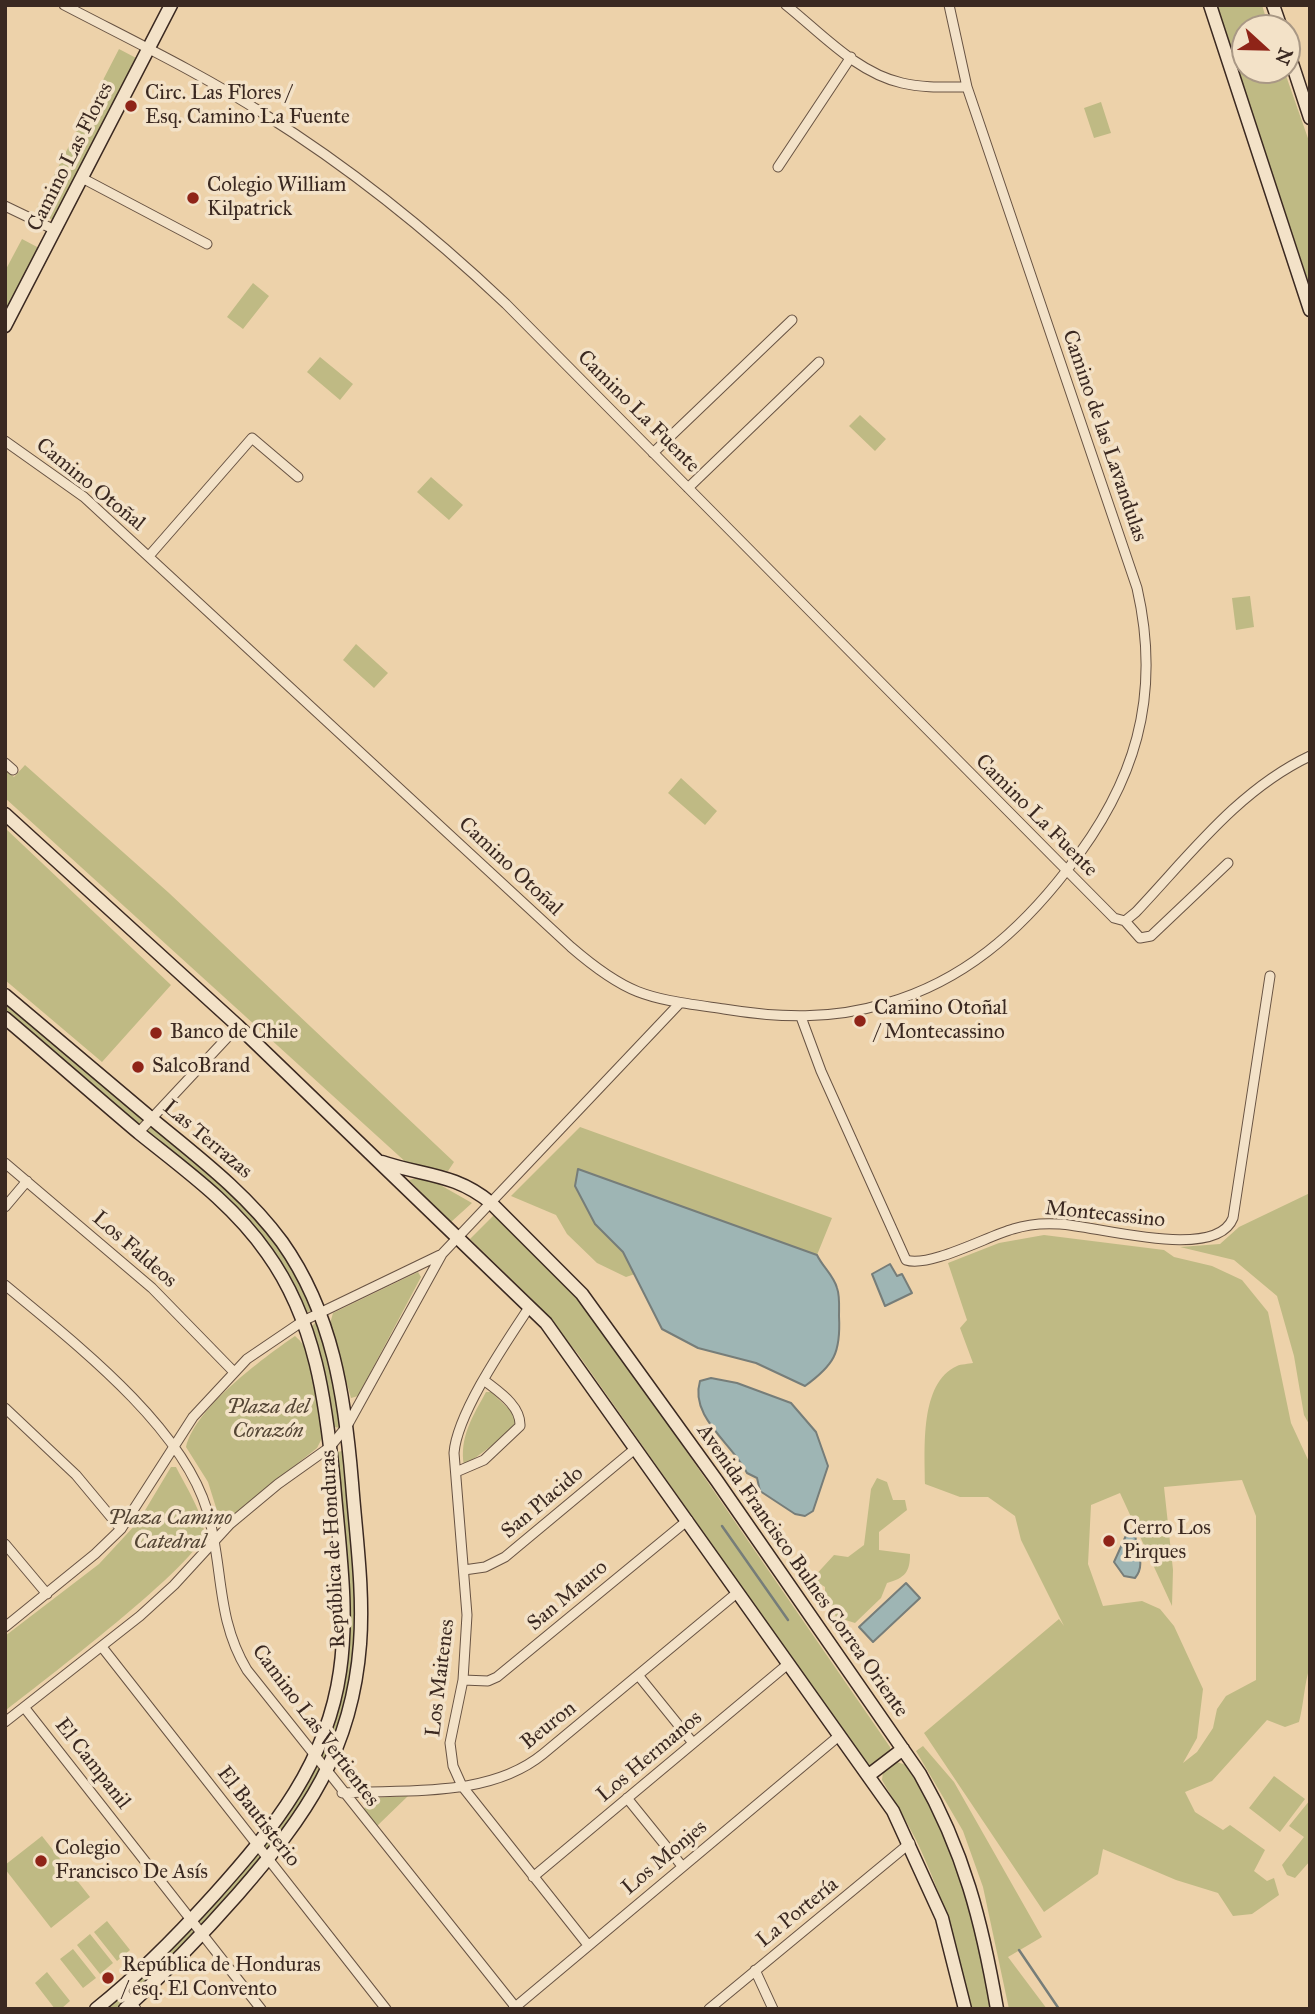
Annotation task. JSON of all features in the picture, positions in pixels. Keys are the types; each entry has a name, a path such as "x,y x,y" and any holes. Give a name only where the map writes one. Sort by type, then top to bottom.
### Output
{"street":[{"name":"Camino La Fuente","path":"64,5 265,114 392,203 506,304 1106,912 1125,921 1140,938 1151,936 1228,863"},
{"name":"Camino Las Flores","path":"5,326 171,5"},
{"path":"786,5 871,71 904,84 967,87"},
{"name":"Camino de las Lavandulas","path":"949,5 967,87 1099,472 1137,588 1144,626 1144,702 1131,762 1105,819 1066,871"},
{"path":"1210,5 1310,310"},
{"path":"778,167 851,58"},
{"path":"1299,84 1310,118"},
{"path":"82,178 207,244"},
{"path":"5,206 55,230"},
{"path":"653,453 792,320"},
{"path":"688,488 819,362"},
{"path":"149,556 252,438 298,477"},
{"name":"Camino Otoñal","path":"5,441 84,497 594,967 630,990 679,1004 801,1017 878,1006 946,979 1010,935 1040,905 1066,871"},
{"path":"1125,921 1242,801 1272,778 1310,757"},
{"path":"5,814 238,1026 530,1306 636,1448 869,1775 909,1843 942,1918 965,2009"},
{"name":"Montecassino","path":"801,1017 821,1071 905,1260 926,1259 1014,1228 1036,1225 1063,1224 1169,1240 1217,1236 1227,1229 1233,1218 1270,976"},
{"name":"Las Terrazas","path":"5,995 228,1182 271,1228 299,1269 320,1314"},
{"name":"República de Honduras","path":"347,1426 442,1254 679,1004"},
{"name":"Las Terrazas","path":"5,1018 215,1195 257,1239 281,1274 303,1321"},
{"path":"27,1037 38,1023"},
{"path":"139,1132 238,1026"},
{"name":"Avenida Francisco Bulnes Correa Oriente","path":"379,1160 451,1178 491,1203 582,1294 717,1480 903,1749 942,1813 956,1844 975,1901 997,2009"},
{"name":"Los Faldeos","path":"5,1163 152,1288 233,1371"},
{"path":"5,1207 27,1181"},
{"path":"257,1239 271,1228"},
{"name":"República de Honduras","path":"96,2009 121,1989 191,1920 258,1845 290,1803 315,1758 337,1686 343,1639 342,1590 330,1447 325,1402 303,1321 442,1254"},
{"name":"Camino Las Vertientes","path":"5,1285 101,1369 173,1445 200,1490 214,1540 222,1608 234,1647 254,1680 515,2008"},
{"name":"Los Maitenes","path":"530,1306 485,1381 456,1437 467,1633 463,1680 450,1751 462,1786 588,1945"},
{"name":"República de Honduras","path":"131,2007 202,1935 301,1818 327,1772 346,1721 355,1683 361,1622 359,1588 347,1426 336,1363 320,1314"},
{"path":"5,1626 47,1594 121,1529 173,1445 205,1402 233,1371 303,1321"},
{"path":"456,1472 484,1460 520,1426 518,1412 485,1381"},
{"path":"5,1408 76,1475 121,1529"},
{"path":"5,1722 160,1599 214,1540 262,1496 330,1447 347,1426"},
{"name":"San Placido","path":"464,1570 485,1567 505,1557 636,1448"},
{"name":"San Mauro","path":"463,1680 488,1681 497,1677 688,1520"},
{"path":"5,1544 47,1594"},
{"path":"342,1590 359,1588"},
{"name":"Beuron","path":"342,1793 462,1786 499,1779 530,1765 738,1592"},
{"name":"El Bautisterio","path":"102,1647 386,2009"},
{"name":"Los Hermanos","path":"534,1877 788,1664"},
{"path":"638,1675 693,1743"},
{"name":"El Campanil","path":"24,1707 261,2009"},
{"name":"Los Monjes","path":"515,2008 840,1735"},
{"path":"869,1775 903,1749"},
{"path":"627,1798 682,1866"},
{"name":"La Portería","path":"709,2009 909,1843"},
{"path":"755,1970 773,2009"},
{"path":"121,1989 131,2007"}],"green space":[{"path":"1217,5 1262,5 1265,14 1231,14 1231,47"},
{"path":"119,49 138,59 55,221 35,212"},
{"path":"1243,84 1289,84 1310,144 1310,287"},
{"path":"1101,102 1111,133 1094,138 1084,108"},
{"path":"22,239 39,248 5,312 5,271"},
{"path":"253,283 269,296 243,329 227,317"},
{"path":"320,357 353,384 340,400 307,372"},
{"path":"860,415 886,439 875,451 849,426"},
{"path":"431,477 463,505 449,520 417,492"},
{"path":"1250,596 1254,627 1236,630 1232,598"},
{"path":"356,644 388,673 374,688 343,660"},
{"path":"25,765 169,893 454,1162 448,1171 409,1165 5,798 5,770 14,777"},
{"path":"681,778 717,811 705,825 668,793"},
{"path":"5,828 171,985 102,1062 5,980"},
{"path":"5,1001 238,1202 286,1256 302,1284 312,1311 306,1312 282,1267 137,1124 5,1010"},
{"path":"580,1127 832,1218 817,1255 578,1169 575,1187 595,1224 623,1252 635,1274 626,1277 597,1263 567,1234 556,1215 511,1196"},
{"path":"417,1178 435,1182 472,1203 451,1222 409,1180"},
{"path":"1310,1193 1310,1426 1304,1415 1294,1356 1277,1296 1234,1260 1180,1247 1220,1244 1239,1227"},
{"path":"495,1214 583,1301 890,1747 890,1754 874,1765 867,1765 578,1354 535,1302 470,1239"},
{"path":"1044,1235 1164,1250 1174,1257 1212,1266 1242,1280 1268,1312 1291,1423 1310,1464 1310,1666 1299,1722 1285,1727 1267,1720 1212,1781 1185,1792 1195,1812 1223,1830 1230,1825 1265,1850 1254,1871 1267,1881 1274,1878 1279,1895 1252,1914 1233,1916 1218,1893 1176,1880 1103,1849 1098,1874 1044,1912 924,1733 1059,1619 1064,1626 1021,1540 1015,1516 988,1497 960,1497 925,1484 925,1436 930,1402 945,1375 957,1366 973,1363 960,1328 967,1320 948,1263 999,1243","holes":["1242,1480 1256,1516 1256,1680 1226,1696 1217,1709 1213,1728 1197,1752 1183,1763 1197,1738 1203,1689 1174,1626 1160,1609 1142,1601 1103,1606 1088,1564 1091,1505 1120,1493 1172,1606 1173,1570 1164,1487"]},
{"path":"418,1272 421,1277 358,1396 351,1398 330,1324 333,1313"},
{"path":"315,1323 318,1324 328,1353 340,1428 334,1427 323,1363 311,1327"},
{"name":"Plaza del Corazón","path":"295,1336 310,1356 314,1369 322,1438 317,1448 226,1520 219,1517 208,1482 186,1447 192,1432 216,1400 265,1357"},
{"path":"486,1392 491,1392 514,1414 517,1421 513,1430 464,1466 465,1436"},
{"path":"343,1451 354,1564 356,1631 349,1688 334,1740 312,1788 283,1832 250,1874 135,1994 116,2009 104,2009 160,1959 255,1856 292,1808 323,1755 343,1691 349,1634 347,1573 336,1452"},
{"name":"Plaza Camino Catedral","path":"171,1467 176,1467 201,1517 204,1532 197,1546 178,1568 149,1594 5,1711 5,1636 99,1564 138,1522"},
{"path":"877,1478 887,1482 893,1500 905,1500 907,1510 879,1532 879,1550 910,1554 910,1560 905,1573 887,1583 881,1598 855,1623 836,1617 825,1595 825,1587 812,1579 834,1555 848,1557 864,1545 871,1489"},
{"path":"923,1746 954,1782 1042,1937 1008,1957 1047,2009 1009,2009 983,1887 963,1831 916,1751"},
{"path":"897,1762 906,1765 921,1789 958,1866 973,1918 990,2009 971,2009 957,1950 938,1892 914,1836 882,1780 883,1772"},
{"path":"1274,1776 1305,1799 1280,1832 1249,1808"},
{"path":"408,1796 377,1826 364,1809 370,1798"},
{"path":"1310,1800 1310,1861 1295,1878 1287,1875 1282,1865 1304,1837 1289,1826"},
{"path":"42,1836 90,1897 51,1928 5,1869 5,1865"},
{"path":"107,1921 130,1950 117,1961 94,1932"},
{"path":"90,1934 113,1963 100,1974 77,1945"},
{"path":"73,1949 96,1978 83,1988 60,1959"},
{"path":"47,1972 70,2001 61,2009 55,2009 35,1983"}],"water":[{"path":"578,1169 817,1255 833,1279 839,1294 839,1340 829,1364 805,1386 756,1363 698,1348 662,1329 623,1252 595,1224 575,1186"},
{"path":"890,1264 897,1276 902,1274 912,1293 885,1306 872,1274"},
{"path":"711,1378 737,1383 791,1403 816,1432 828,1466 813,1511 805,1516 795,1514 760,1491 757,1478 747,1473 706,1418 698,1394 700,1381"},
{"path":"1128,1531 1135,1532 1140,1556 1140,1567 1135,1578 1124,1576 1114,1562"},
{"path":"906,1583 920,1598 873,1642 859,1627"}],"waterway":[{"path":"722,1526 788,1620"},
{"path":"1019,1950 1059,2009"}],"place":[{"name":"Circ. Las Flores / Esq. Camino La Fuente","path":"131,106"},
{"name":"Colegio William Kilpatrick","path":"193,198"},
{"name":"Camino Otoñal / Montecassino","path":"860,1021"},
{"name":"Banco de Chile","path":"156,1033"},
{"name":"SalcoBrand","path":"138,1067"},
{"name":"Cerro Los Pirques","path":"1109,1541"},
{"name":"Colegio Francisco De Asís","path":"41,1861"},
{"name":"República de Honduras / esq. El Convento","path":"108,1978"}]}
